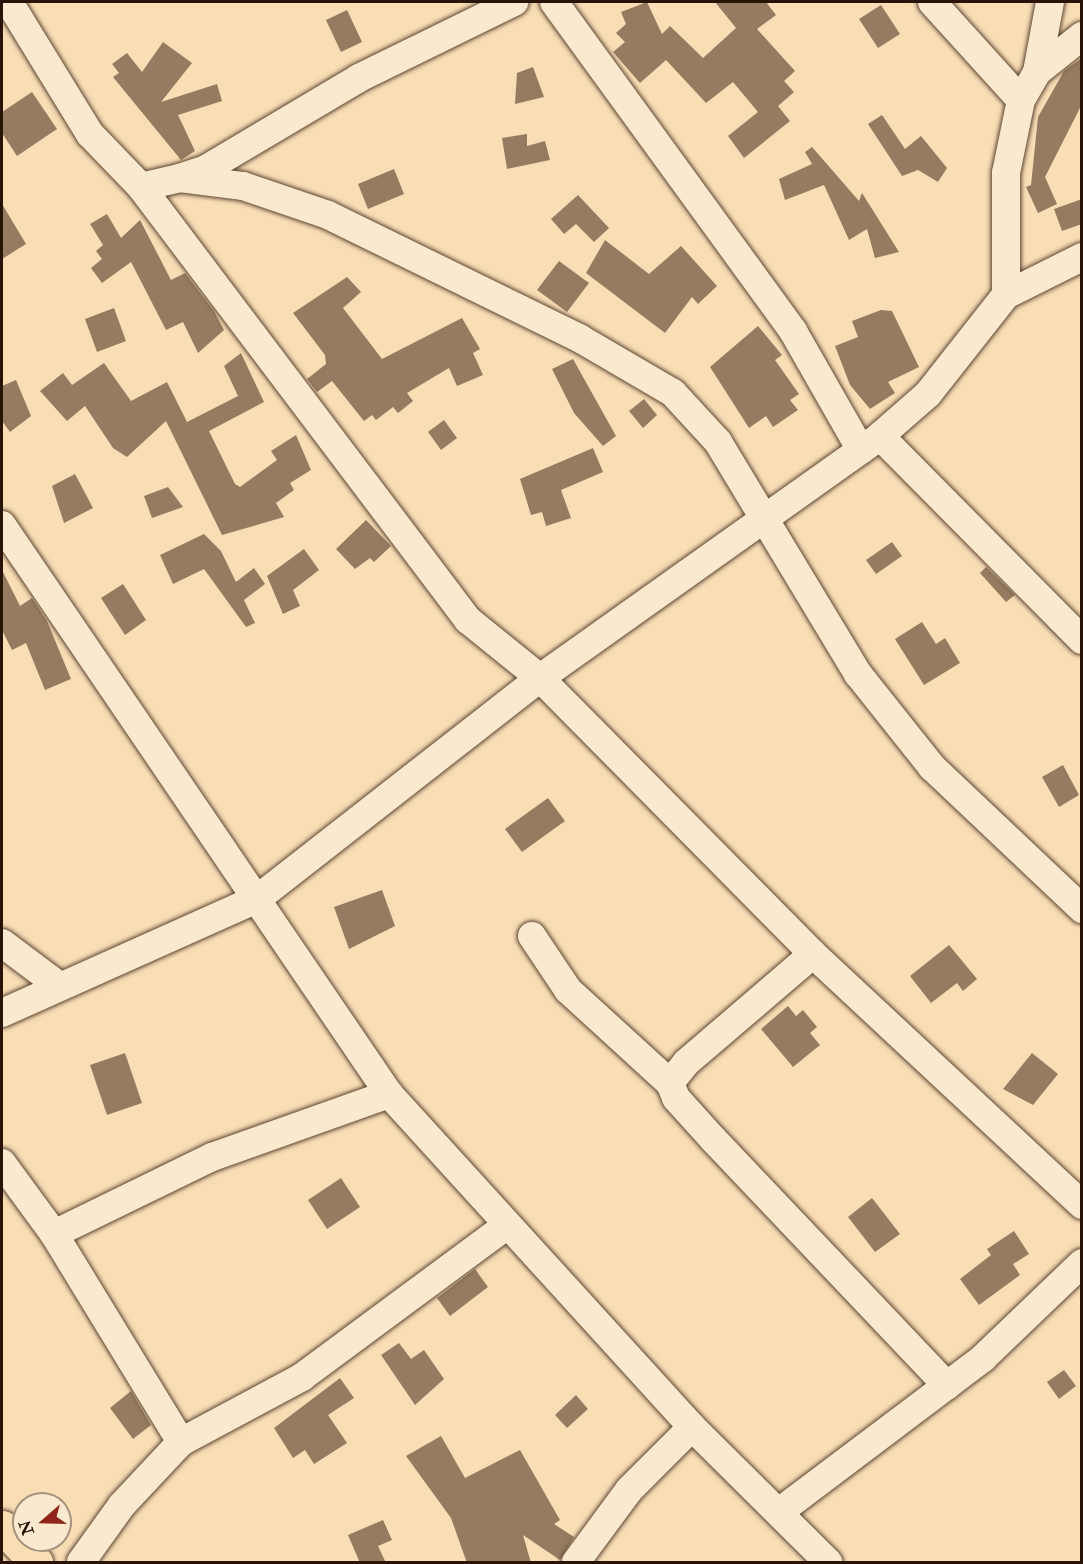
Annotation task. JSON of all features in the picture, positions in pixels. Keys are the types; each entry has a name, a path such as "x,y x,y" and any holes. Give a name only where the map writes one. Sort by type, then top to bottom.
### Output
{"main road":[{"path":"2,1527 36,1563"}],"street":[{"path":"9,2 90,134 141,187 468,620 540,678 813,954 1082,1205"},
{"path":"141,187 206,169 359,78 514,2"},
{"path":"554,2 793,331 871,443 1082,640"},
{"path":"932,2 1021,100"},
{"path":"1038,72 1050,2"},
{"path":"1006,295 1006,173 1021,100 1038,72 1082,36"},
{"path":"180,178 243,186 328,215 579,338 673,393 718,442 766,518 858,674 932,767 1082,909"},
{"path":"2,1013 58,985 257,899 540,678 871,443 928,394 1006,295 1082,257"},
{"path":"2,525 389,1094 506,1226 692,1427 828,1563"},
{"path":"532,936 568,990 670,1083 676,1098 713,1139 947,1386"},
{"path":"2,943 58,985"},
{"path":"670,1083 686,1063 813,954"},
{"path":"54,1234 183,1169 389,1094"},
{"path":"2,1163 54,1234 181,1442"},
{"path":"81,1563 122,1505 181,1442 302,1377 506,1226"},
{"path":"779,1512 947,1386 1082,1263"},
{"path":"576,1563 629,1490 692,1427"}],"building":[{"path":"647,2 662,34 670,26 703,58 736,28 715,2 766,2 776,15 757,29 795,71 784,81 794,92 778,106 790,121 744,158 728,136 758,112 733,82 706,103 666,60 640,83 613,52 625,42 616,33 626,24 621,12"},
{"path":"881,5 900,34 878,48 859,19"},
{"path":"347,10 362,42 341,52 326,20"},
{"path":"163,42 192,63 161,102 217,84 222,101 178,115 195,151 181,160 113,77 119,73 112,64 127,53 142,72"},
{"path":"1082,58 1082,104 1045,177 1057,204 1038,213 1026,187 1031,185 1038,117 1064,71"},
{"path":"533,67 544,97 515,104 517,73"},
{"path":"32,92 57,129 17,156 2,133 2,112"},
{"path":"882,115 905,149 921,136 947,168 938,182 918,170 902,176 868,124"},
{"path":"527,134 527,146 545,141 550,160 507,169 502,138"},
{"path":"812,147 859,201 862,193 899,252 875,258 867,229 849,240 824,185 785,200 779,179 812,164 805,152"},
{"path":"394,169 404,194 368,209 358,184"},
{"path":"578,195 609,228 594,242 576,224 564,234 551,219"},
{"path":"1082,199 1082,224 1062,231 1054,209"},
{"path":"2,204 26,244 2,259"},
{"path":"107,214 121,238 140,220 171,280 185,273 214,311 224,330 198,353 183,322 166,330 131,262 102,283 91,268 102,259 96,251 103,245 90,224"},
{"path":"605,240 649,274 681,246 717,286 698,304 692,297 665,333 586,273"},
{"path":"559,261 589,283 567,312 537,290"},
{"path":"347,277 361,292 343,308 382,359 462,318 480,349 473,353 483,375 457,386 449,368 407,393 413,401 398,413 393,407 376,420 372,415 364,421 332,381 317,392 307,379 326,364 325,355 293,313"},
{"path":"114,308 126,341 97,352 85,319"},
{"path":"881,310 892,311 919,367 888,382 895,393 870,409 850,385 835,346 858,337 852,321"},
{"path":"758,326 782,355 775,360 799,394 790,400 798,410 773,427 766,416 749,428 710,367"},
{"path":"241,353 264,402 209,431 235,484 240,487 277,460 271,451 296,435 311,470 290,483 294,490 276,503 284,517 222,535 166,421 127,457 113,448 85,406 67,421 40,391 63,373 72,385 104,363 131,401 167,382 187,422 238,396 224,366"},
{"path":"573,359 616,436 603,446 574,413 552,369"},
{"path":"16,380 31,416 10,432 2,421 2,386"},
{"path":"644,399 657,415 643,428 629,411"},
{"path":"444,420 457,438 441,450 428,432"},
{"path":"593,448 603,472 561,490 571,518 546,526 542,512 531,515 520,479"},
{"path":"75,474 93,508 64,523 52,486"},
{"path":"168,487 183,507 152,518 144,496"},
{"path":"366,520 391,546 374,562 370,558 355,569 336,549"},
{"path":"204,534 221,551 236,582 254,568 265,584 244,600 255,623 246,627 204,569 173,584 160,555"},
{"path":"892,542 902,556 876,574 866,560"},
{"path":"304,549 319,570 293,590 300,606 283,614 267,576"},
{"path":"986,567 1015,595 1006,602 980,573"},
{"path":"2,570 20,606 32,598 47,621 71,679 45,690 26,643 12,650 2,630"},
{"path":"123,584 146,620 125,635 101,598"},
{"path":"922,622 936,644 945,638 960,663 924,685 895,639"},
{"path":"1063,765 1079,795 1059,807 1042,777"},
{"path":"548,798 565,821 522,852 505,829"},
{"path":"382,890 395,926 349,949 334,907"},
{"path":"949,945 977,979 963,991 957,983 931,1003 910,976"},
{"path":"788,1006 796,1016 803,1010 817,1027 810,1033 820,1045 793,1067 761,1029"},
{"path":"125,1053 142,1103 107,1115 90,1065"},
{"path":"1032,1053 1058,1074 1033,1105 1003,1089"},
{"path":"341,1178 360,1207 327,1229 308,1200"},
{"path":"872,1198 900,1234 875,1252 848,1217"},
{"path":"1014,1231 1029,1254 1013,1264 1020,1275 979,1305 960,1279 991,1255 987,1249"},
{"path":"475,1269 488,1287 450,1316 437,1298"},
{"path":"399,1343 411,1359 424,1350 444,1379 415,1405 381,1355"},
{"path":"1064,1370 1076,1386 1059,1399 1047,1382"},
{"path":"340,1378 354,1398 328,1415 347,1443 314,1464 305,1450 293,1458 274,1428"},
{"path":"131,1391 151,1425 133,1439 110,1408"},
{"path":"576,1395 588,1409 567,1428 555,1415"},
{"path":"441,1436 465,1478 520,1450 560,1520 554,1524 574,1537 560,1560 523,1535 531,1563 467,1563 451,1518 406,1456"},
{"path":"383,1520 392,1540 378,1546 386,1563 360,1563 348,1535"}]}
